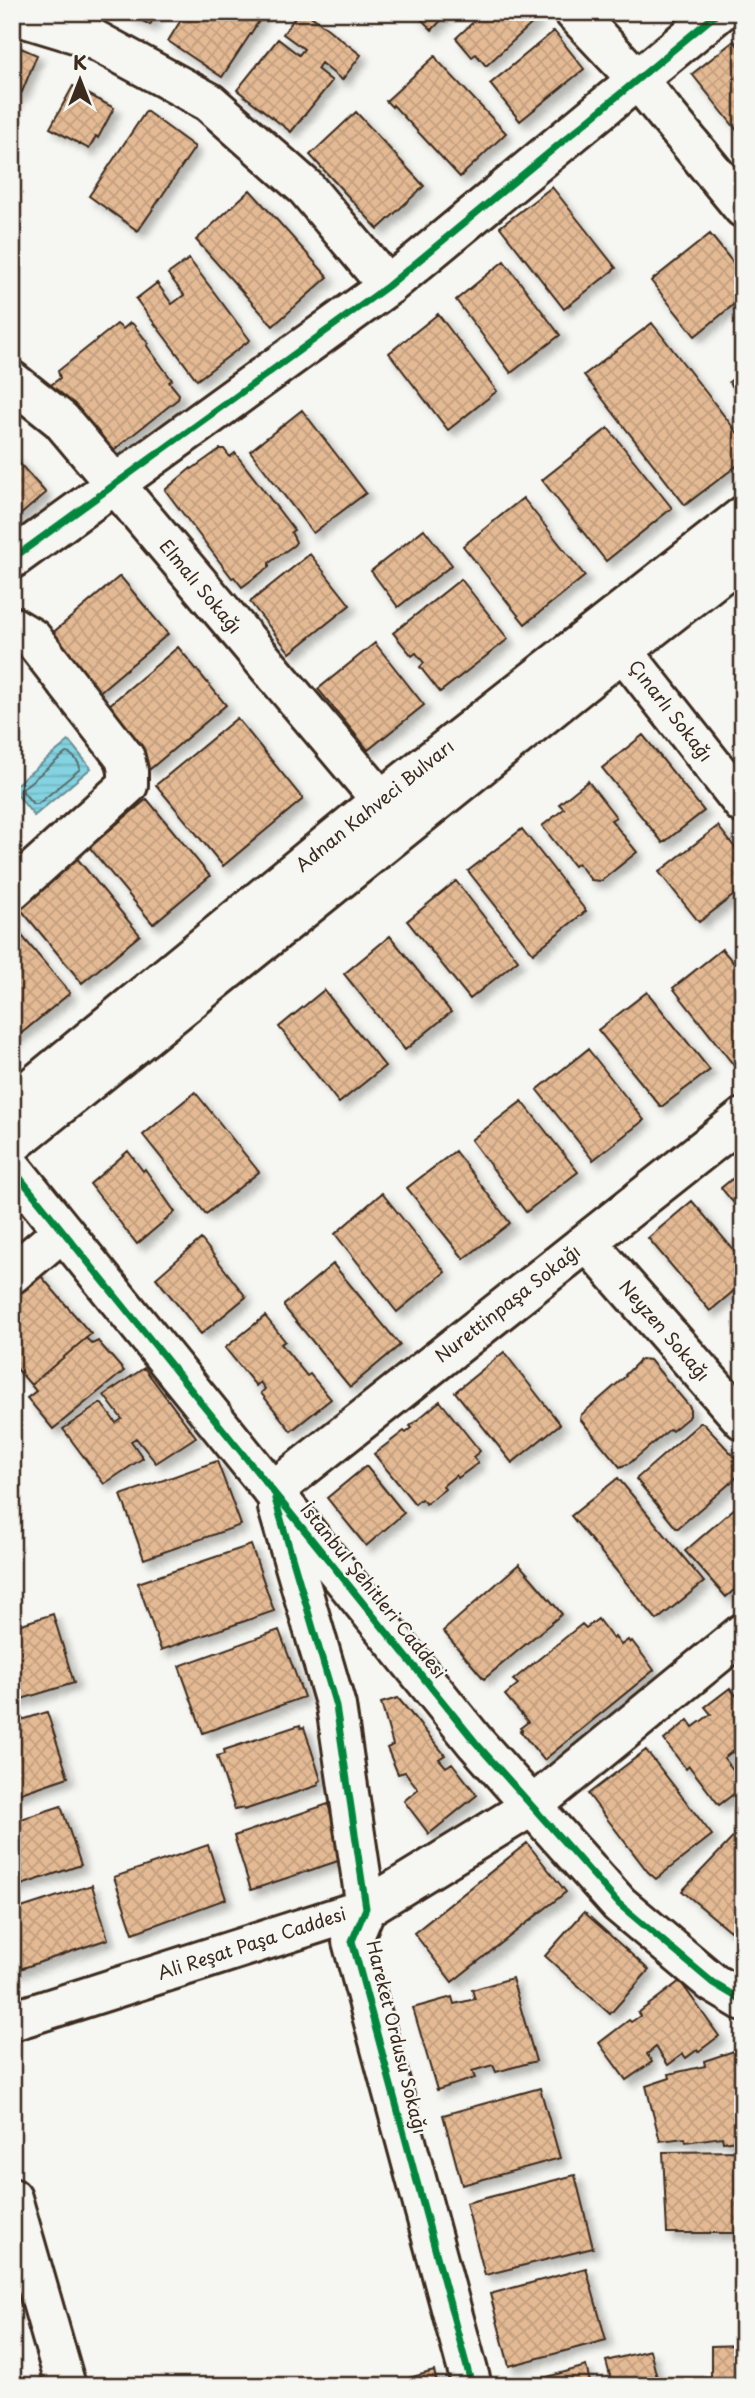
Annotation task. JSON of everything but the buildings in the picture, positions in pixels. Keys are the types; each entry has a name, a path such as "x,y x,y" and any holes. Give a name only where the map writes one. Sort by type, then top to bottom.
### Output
{"street":[{"path":"574,12 637,79 743,208"},
{"path":"12,559 388,286 719,12"},
{"path":"12,14 91,38 209,102 306,188 388,286"},
{"name":"Elmalı Sokağı","path":"12,381 61,420 381,800"},
{"name":"Adnan Kahveci Bulvarı","path":"12,1104 381,800 743,516"},
{"name":"Adnan Kahveci Bulvarı","path":"12,1144 622,651 743,557"},
{"path":"12,626 32,638 125,758 128,785 12,890"},
{"name":"Çınarlı Sokağı","path":"622,651 743,804"},
{"name":"Nurettinpaşa Sokağı","path":"273,1491 743,1118"},
{"name":"İstanbul Şehitleri Caddesi","path":"12,1168 476,1743 619,1904 713,1983 743,2001"},
{"path":"12,1274 63,1231"},
{"name":"Neyzen Sokağı","path":"587,1242 743,1420"},
{"path":"273,1491 336,1706 366,1908"},
{"name":"Ali Reşat Paşa Caddesi","path":"12,2021 366,1908 532,1806 743,1633"},
{"name":"Hareket Ordusu Sokağı","path":"366,1908 352,1941 472,2386"},
{"path":"12,2198 66,2386"}],"water":[{"path":"69,741 91,768 34,816 12,788"}],"cycle path":[{"path":"12,559 388,286 719,12"},
{"path":"12,1168 476,1743 619,1904 713,1983 743,2001"},
{"path":"275,1499 336,1706 366,1908 352,1941 472,2386"}]}
